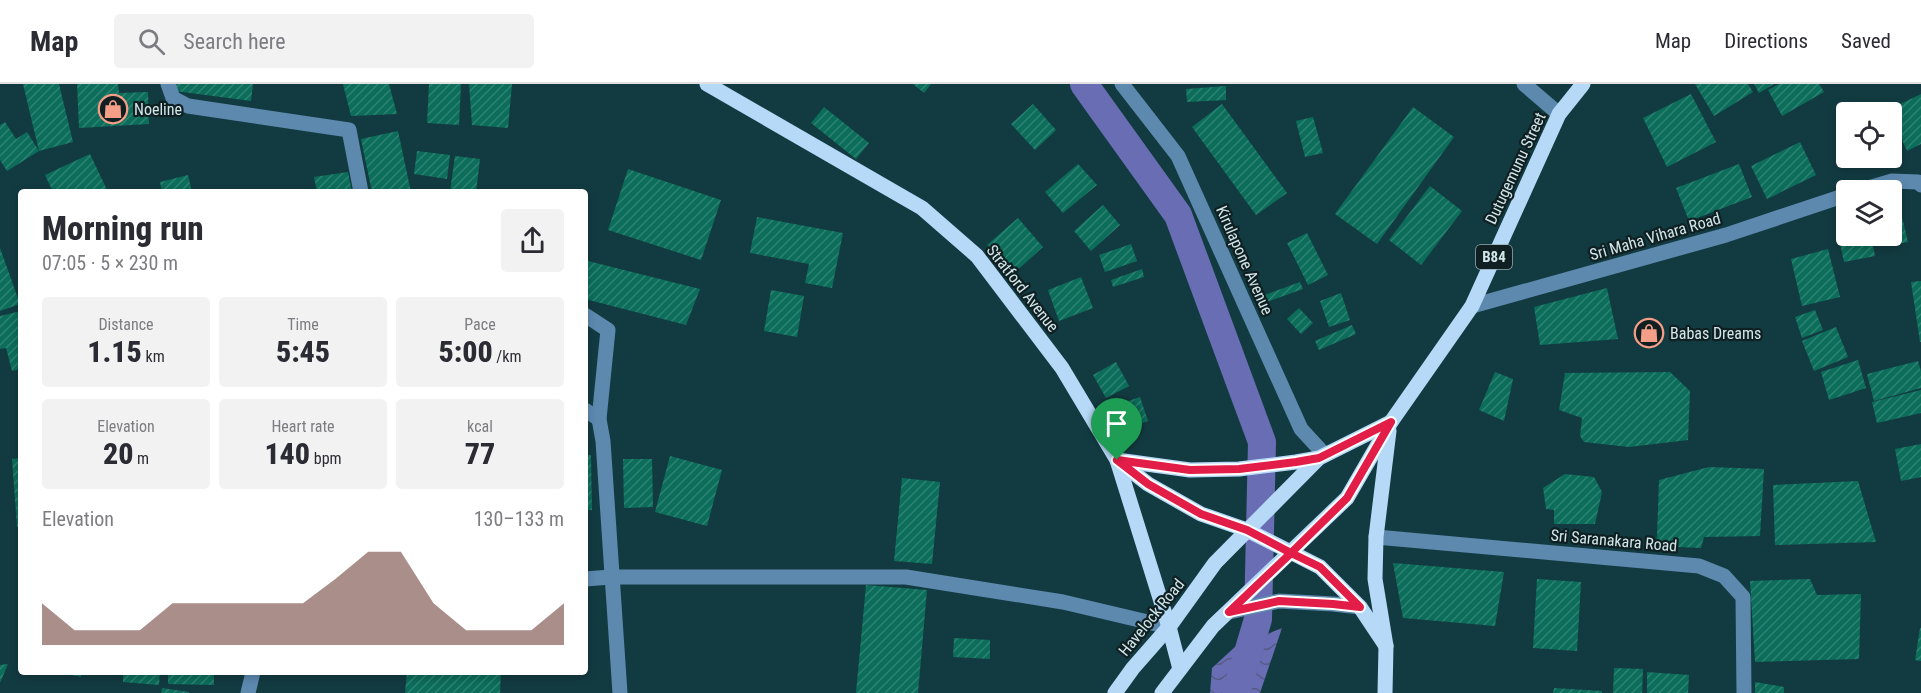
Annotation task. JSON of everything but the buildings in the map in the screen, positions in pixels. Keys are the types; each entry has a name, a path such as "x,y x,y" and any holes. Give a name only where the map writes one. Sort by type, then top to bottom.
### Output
{"main road":[{"name":"Stratford Avenue","path":"707,84 922,208 977,256 1062,368 1117,460 1180,669"},
{"name":"Dutugemunu Street","path":"1391,422 1472,306 1559,114 1583,84"},
{"path":"1385,693 1386,646 1375,579 1376,537 1391,422"},
{"name":"B84","path":"1247,530 1322,457 1391,422"},
{"name":"B84","path":"1162,693 1214,626 1347,498 1391,422"},
{"path":"1117,460 1190,470 1223,469 1322,457"},
{"name":"Stratford Avenue","path":"1117,460 1148,484 1201,514 1247,530 1320,567 1360,607 1386,646"},
{"name":"Havelock Road","path":"1115,693 1132,668 1169,627 1215,563 1247,530"}],"street":[{"path":"168,84 173,98 188,106 349,130 360,189"},
{"name":"Kirulapone Avenue","path":"1122,84 1178,156 1301,429 1322,457"},
{"path":"1524,84 1559,114"},
{"path":"1902,181 1921,184"},
{"name":"Sri Maha Vihara Road","path":"1472,306 1726,235 1836,198"},
{"path":"588,317 608,330 599,419 603,441 620,693"},
{"path":"588,412 599,419"},
{"name":"Sri Saranakara Road","path":"1376,537 1699,566 1724,576 1743,597 1744,693"},
{"path":"588,579 906,578 1063,602 1169,627"},
{"path":"1229,612 1279,601 1360,607"},
{"path":"248,693 252,675"}],"water":[{"path":"1282,628 1260,693 1210,693 1212,668 1236,646"}],"waterway":[{"path":"1084,84 1178,215 1262,442 1258,619 1236,693"}],"place":[{"name":"Noeline","path":"113,109"},
{"name":"Babas Dreams","path":"1649,333"}],"route":[{"path":"1117,460 1148,484 1201,514 1247,530 1291,553 1229,612 1279,601 1360,607 1320,567 1291,553 1347,498 1391,422 1319,458 1296,462 1239,469 1190,470 1117,460"}]}
